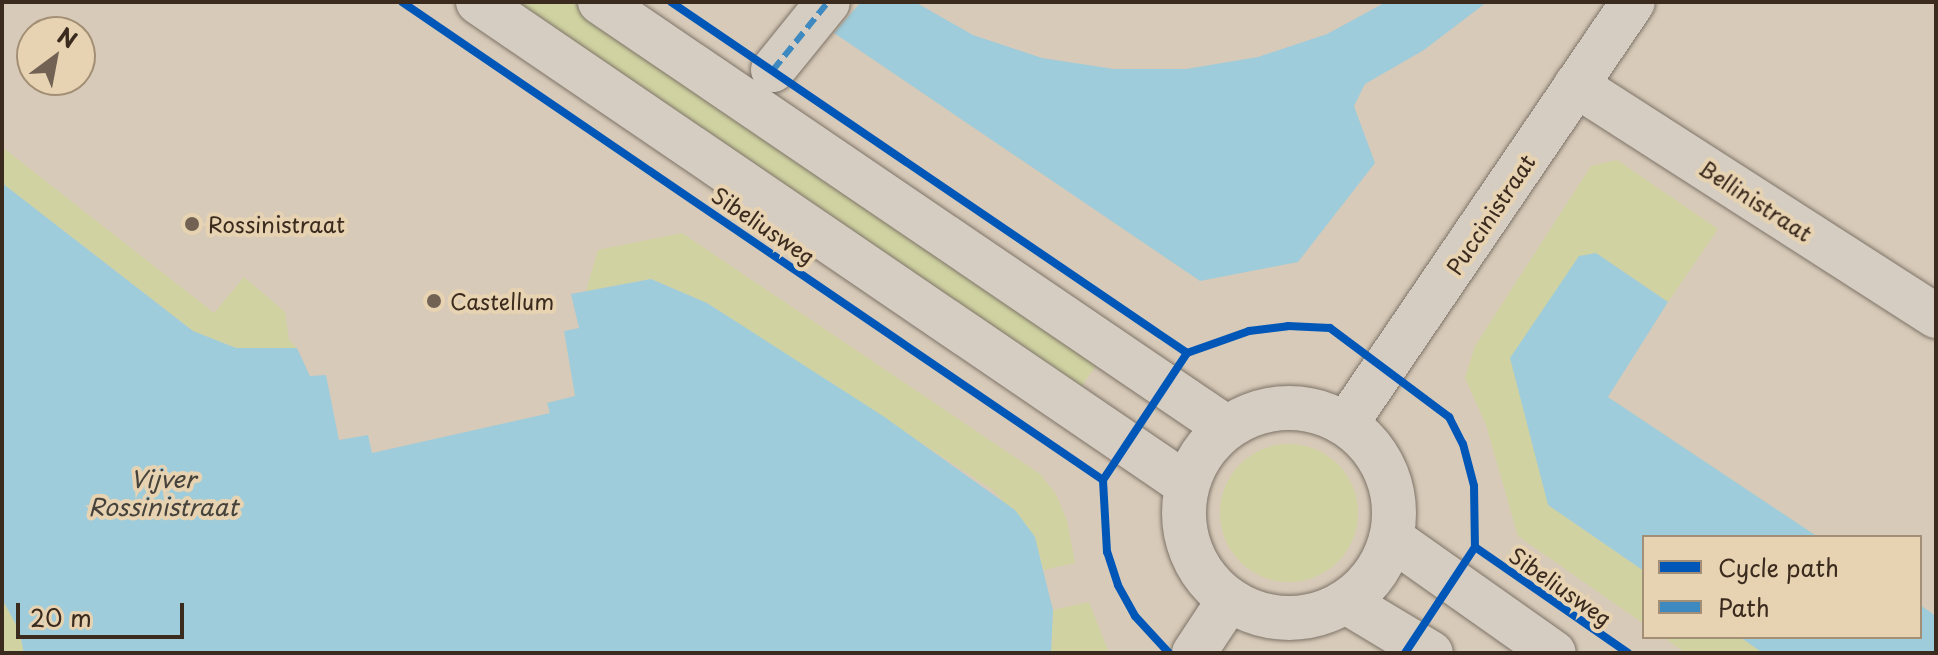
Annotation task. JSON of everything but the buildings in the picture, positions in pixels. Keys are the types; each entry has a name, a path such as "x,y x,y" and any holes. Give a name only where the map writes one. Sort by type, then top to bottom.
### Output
{"street":[{"name":"Sibeliusweg","path":"478,2 1187,485"},
{"path":"600,2 1227,428"},
{"path":"773,70 828,2"},
{"name":"Puccinistraat","path":"1346,424 1633,2"},
{"name":"Bellinistraat","path":"1576,85 1936,316"},
{"path":"1286,408 1327,415 1346,424 1370,446 1386,474 1394,506 1391,538 1375,574 1346,602 1308,617 1282,618 1229,600 1207,579 1190,550 1184,517 1187,485 1207,447 1227,428 1265,411 1286,408"},
{"path":"1391,538 1554,653"},
{"path":"1194,653 1229,600"},
{"path":"1346,602 1431,653"}],"green space":[{"path":"506,2 571,2 1099,361 1079,390"},
{"path":"2,147 214,313 244,277 285,312 289,340 297,348 236,348 193,331 2,183"},
{"path":"1617,160 1718,229 1668,302 1596,253 1548,505 1642,570 1642,623 1518,536 1486,425 1465,378 1475,346 1591,166"},
{"path":"682,233 1040,474 1056,494 1067,521 1075,563 1043,570 1035,537 993,490 707,303 651,279 586,291 598,250"},
{"path":"1289,444 1315,449 1338,464 1353,487 1358,513 1353,539 1338,562 1315,577 1289,582 1263,577 1240,562 1225,539 1220,513 1225,487 1240,464 1263,449"},
{"path":"2,599 19,630 24,653 2,653"},
{"path":"1089,602 1109,653 1051,653 1053,610"},
{"path":"1666,639 1743,639 1763,653 1686,653"}],"water":[{"path":"861,2 915,2 973,35 1042,58 1114,69 1186,69 1258,57 1327,34 1386,2 1487,2 1424,50 1365,84 1354,106 1375,163 1298,262 1200,281 834,33"},
{"name":"Vijver Rossinistraat","path":"2,183 193,331 236,348 297,348 310,376 326,375 339,440 368,435 372,453 550,413 547,403 575,396 564,331 579,328 571,294 651,279 707,303 883,416 1015,510 1035,537 1053,610 1051,653 24,653 19,630 2,599"},
{"path":"1596,253 1668,302 1608,397 1815,535 1642,535 1642,570 1548,505 1510,358 1579,256"},
{"path":"1922,606 1936,616 1936,653 1763,653 1743,639 1922,639"}],"marked path":[{"path":"773,70 828,2"}],"cycle path":[{"path":"402,2 1103,480"},
{"path":"671,2 1187,353"},
{"path":"1169,653 1135,616 1118,585 1107,552 1103,480 1187,353 1249,331 1288,326 1330,328 1449,417 1463,444 1474,486 1475,547 1405,653"},
{"path":"1475,547 1628,653"}],"place":[{"name":"Rossinistraat","path":"192,224"},
{"name":"Castellum","path":"434,301"}]}
